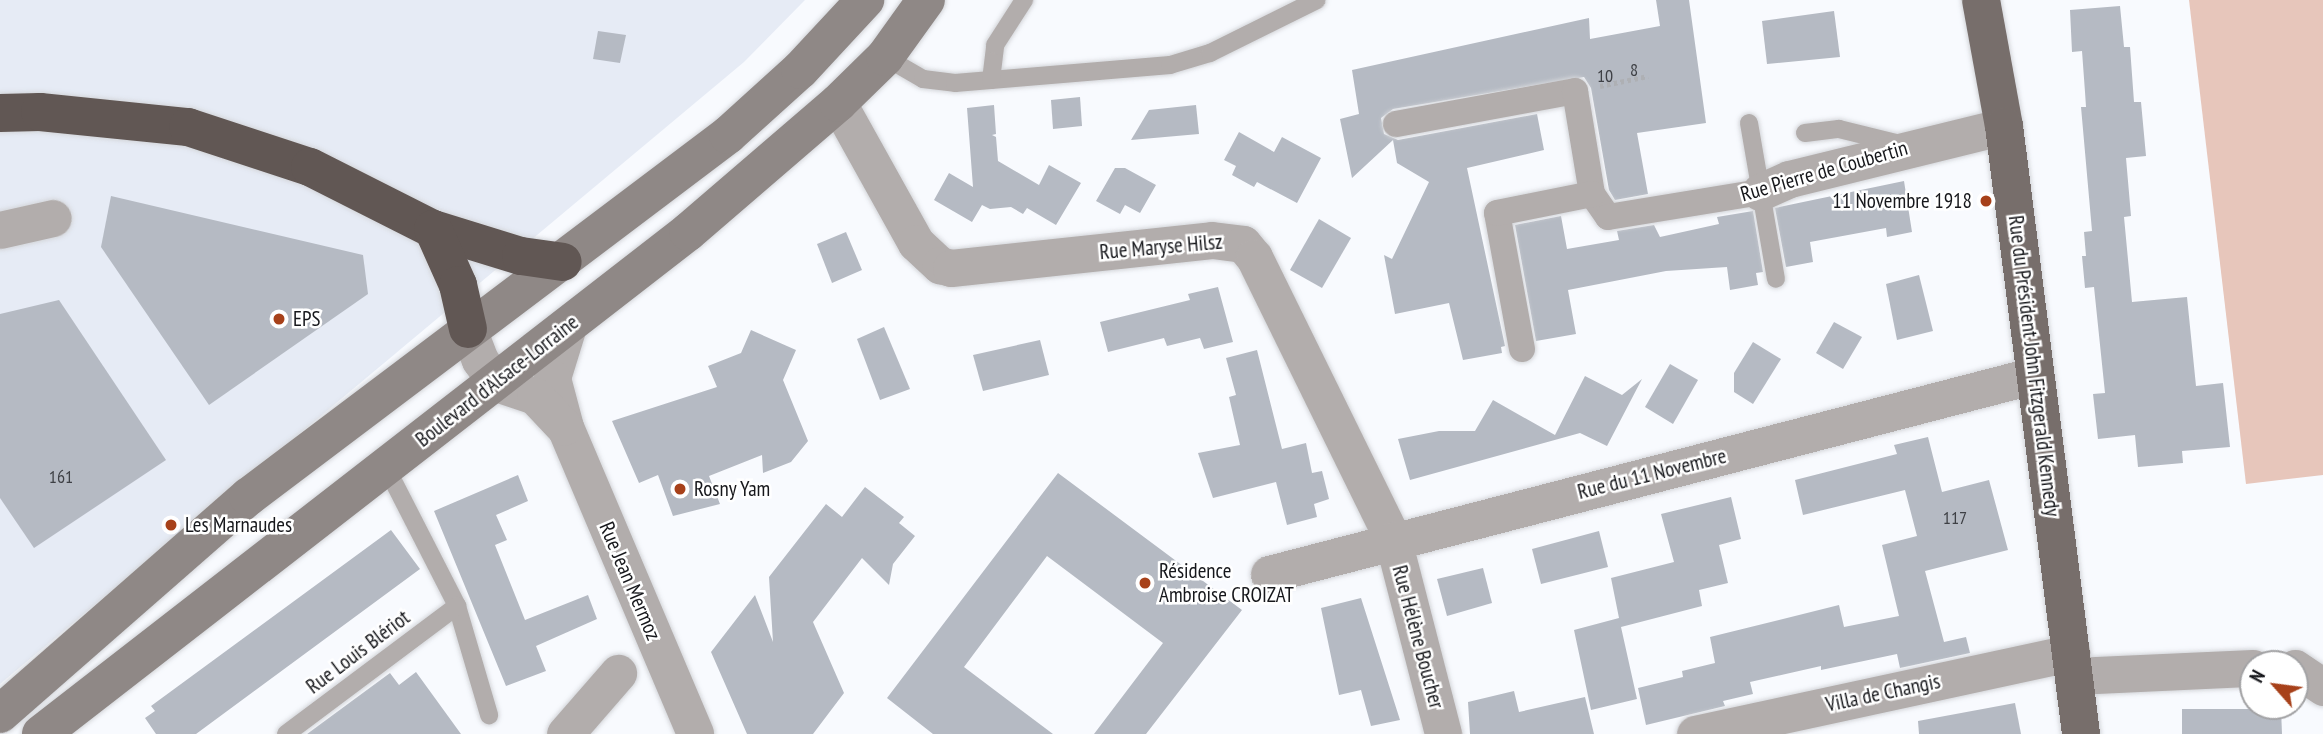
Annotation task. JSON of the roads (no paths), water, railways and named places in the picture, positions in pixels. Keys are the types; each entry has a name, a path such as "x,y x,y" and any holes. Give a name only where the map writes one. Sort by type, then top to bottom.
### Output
{"highway":[{"path":"0,113 40,112 188,127 310,167 433,229 522,256 563,262"},
{"path":"433,229 458,285 468,329"}],"main road":[{"path":"0,714 248,496 468,329 563,262 727,135 800,70 865,0"},
{"name":"Boulevard d'Alsace-Lorraine","path":"52,731 688,232 838,103 885,57 926,0"},
{"name":"Rue du Président John Fitzgerald Kennedy","path":"1981,0 2004,126 2081,734"},
{"path":"563,262 611,264 688,232"}],"street":[{"path":"1396,124 1575,91 1592,194 1497,213 1522,349"},
{"name":"Rue Maryse Hilsz","path":"838,103 916,243 940,265 951,268 1220,240 1243,244 1254,257 1393,540"},
{"name":"Rue Pierre de Coubertin","path":"1592,194 1608,217 1760,192 1789,179 2004,126"},
{"path":"0,230 53,218"},
{"name":"Rue Jean Mermoz","path":"568,326 552,378 565,427 685,728"},
{"path":"468,329 480,360 496,383"},
{"name":"Rue du 11 Novembre","path":"1269,574 2035,375"},
{"name":"Rue Jean Mermoz","path":"496,383 535,396 565,427"},
{"name":"Rue Hélène Boucher","path":"1393,540 1443,734"},
{"name":"Villa de Changis","path":"1695,734 2072,664 2239,668"},
{"path":"565,734 618,673"}],"lane":[{"path":"990,80 995,45 1024,0"},
{"path":"885,57 904,70 937,82 1170,65 1210,52 1317,0"},
{"path":"1749,123 1776,279"},
{"path":"1805,133 1851,131 1911,147"},
{"path":"386,467 457,606 489,715"},
{"name":"Rue Louis Blériot","path":"286,734 457,606"}],"place":[{"name":"11 Novembre 1918","path":"1986,201"},
{"name":"EPS","path":"279,319"},
{"name":"Rosny Yam","path":"680,489"},
{"name":"Les Marnaudes","path":"171,525"},
{"name":"Résidence Ambroise CROIZAT","path":"1145,583"}]}
